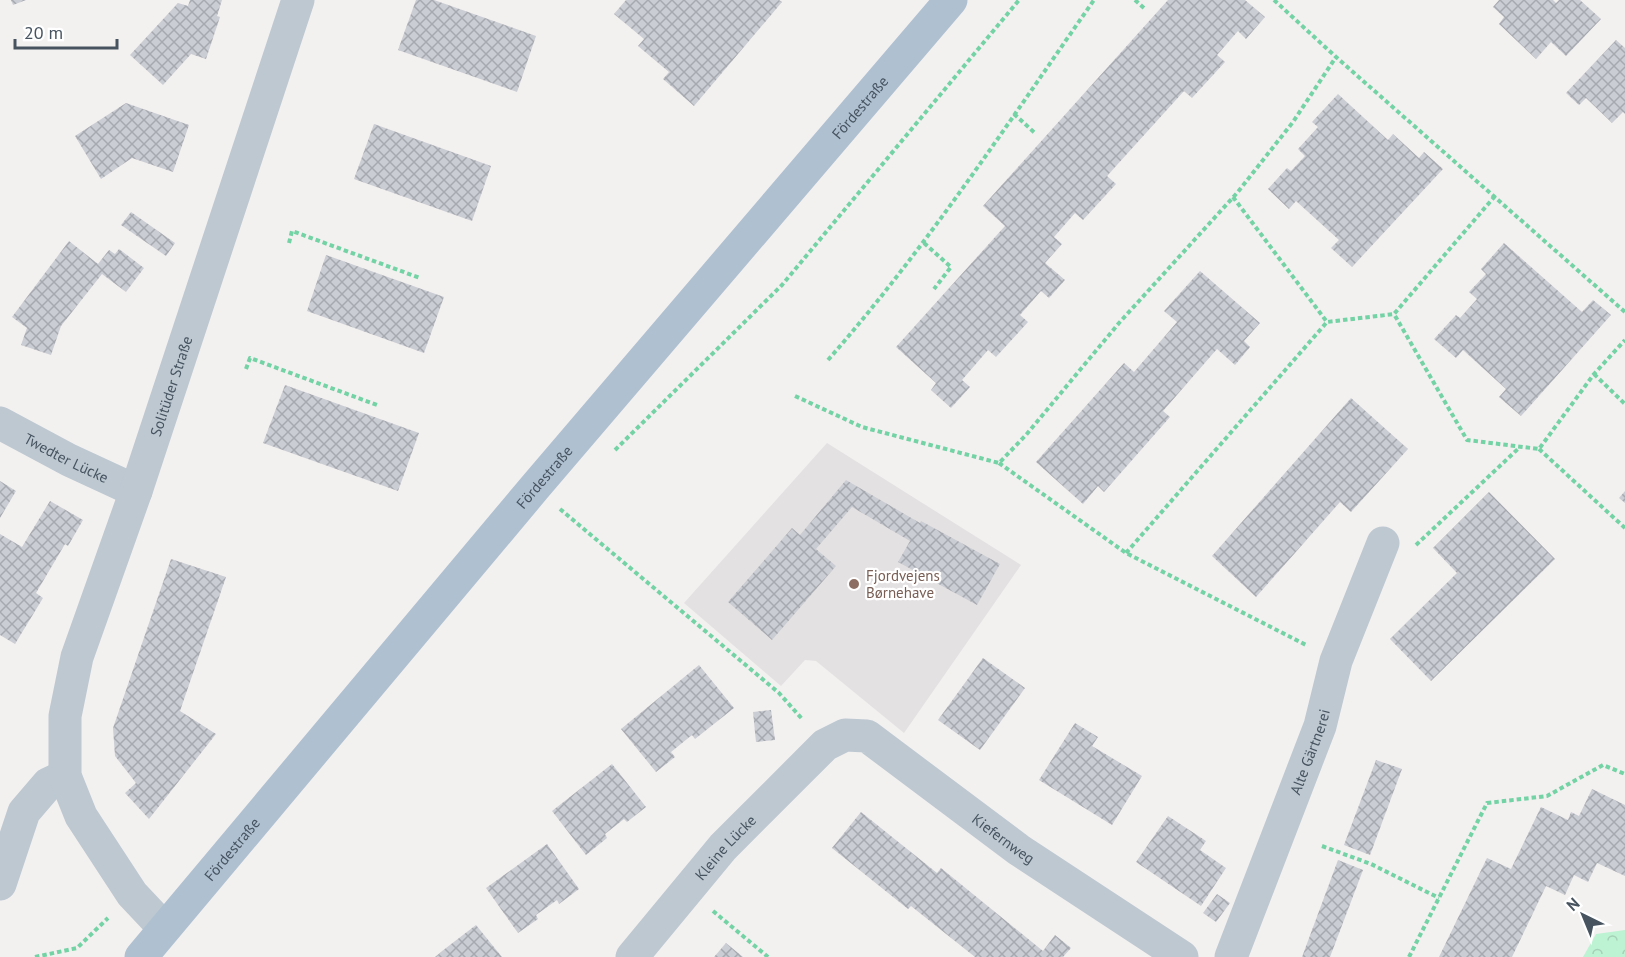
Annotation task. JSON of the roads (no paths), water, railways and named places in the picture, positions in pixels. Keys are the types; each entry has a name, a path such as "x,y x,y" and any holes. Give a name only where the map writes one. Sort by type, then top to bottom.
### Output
{"main road":[{"name":"Fördestraße","path":"141,957 535,488 951,0"}],"street":[{"name":"Solitüder Straße","path":"164,928 132,894 81,816 65,776 65,716 77,657 136,491 298,0"},
{"name":"Twedter Lücke","path":"0,423 69,460 136,491"},
{"name":"Alte Gärtnerei","path":"1231,957 1320,726 1336,661 1383,543"},
{"name":"Kiefernweg","path":"825,745 844,735 867,736 1019,850 1182,957"},
{"name":"Kleine Lücke","path":"632,957 723,847 825,745"},
{"path":"0,884 24,813 48,784 65,776"}],"place":[{"name":"Fjordvejens Børnehave","path":"854,584"}]}
